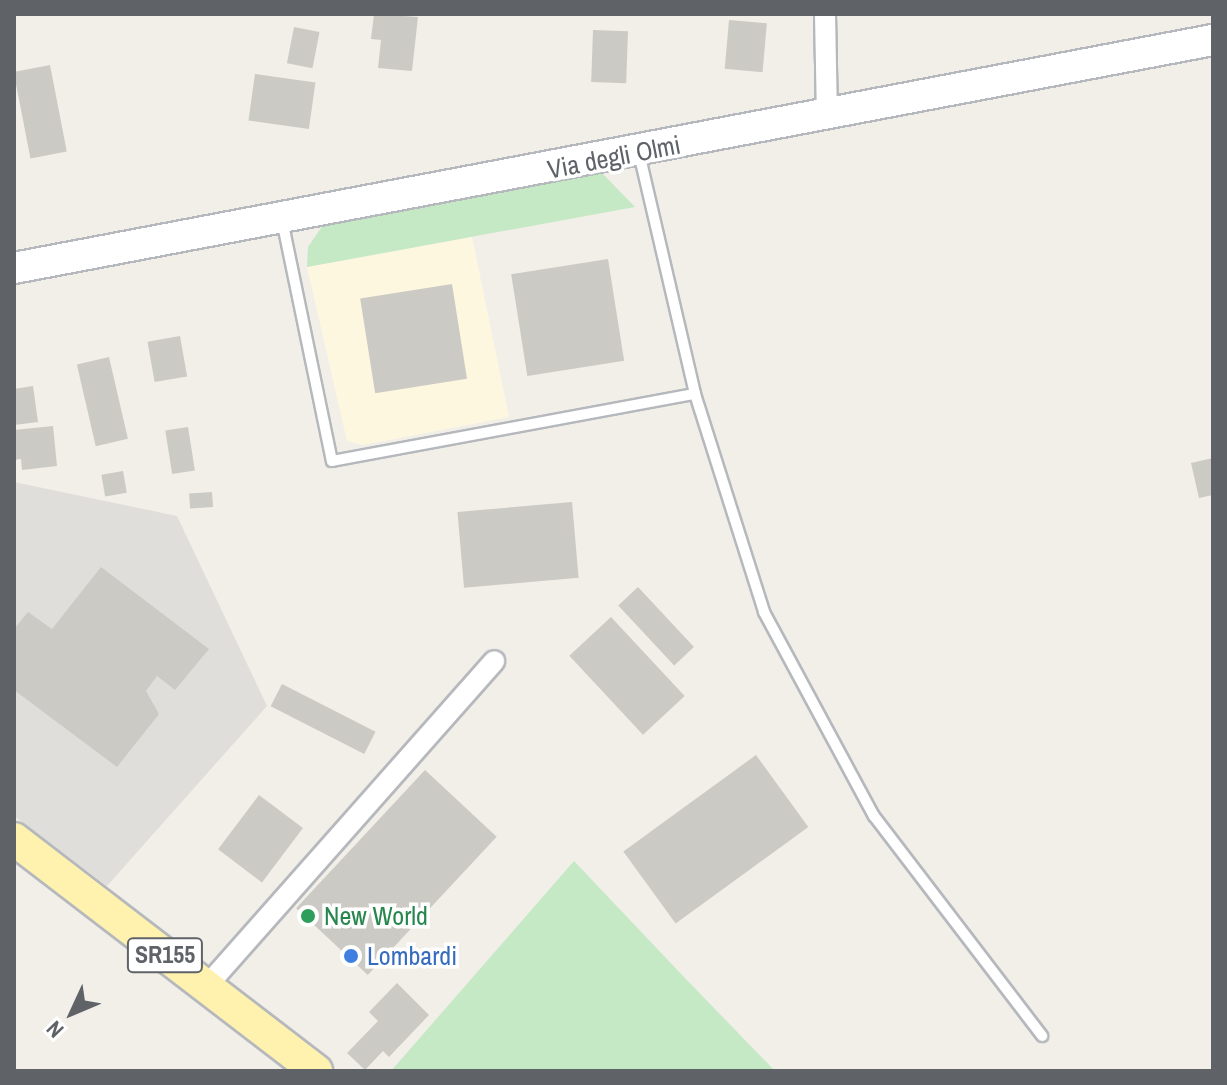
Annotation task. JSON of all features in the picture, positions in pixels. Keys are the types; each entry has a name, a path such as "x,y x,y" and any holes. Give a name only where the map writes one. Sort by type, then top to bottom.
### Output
{"main road":[{"name":"SR155","path":"14,839 316,1071"}],"street":[{"path":"825,14 827,115"},
{"name":"Via degli Olmi","path":"14,268 639,153 1213,40"},
{"path":"206,987 494,661"}],"lane":[{"path":"639,153 695,394 752,581 816,714 882,828 1042,1036"},
{"path":"282,219 332,461 695,394"}],"shaded area":[{"path":"472,237 509,417 363,445 347,441 307,267"},
{"path":"14,482 177,516 267,706 107,886 14,816"}],"green space":[{"path":"601,172 635,207 307,267 308,247 323,225"},
{"path":"574,861 682,975 775,1071 391,1071"}],"building":[{"path":"374,14 418,17 412,71 378,68 381,40 371,39"},
{"path":"729,20 767,23 763,72 725,69"},
{"path":"294,27 320,32 312,68 287,63"},
{"path":"593,30 628,31 626,83 591,82"},
{"path":"50,65 67,151 30,158 14,72"},
{"path":"255,74 315,82 309,129 248,121"},
{"path":"608,259 624,361 527,376 511,274"},
{"path":"452,284 467,379 375,393 360,299"},
{"path":"180,336 187,376 155,382 148,342"},
{"path":"109,357 128,439 96,446 77,364"},
{"path":"33,386 38,422 14,425 14,389"},
{"path":"53,426 57,466 22,470 21,459 14,460 14,430"},
{"path":"188,427 195,470 172,474 165,431"},
{"path":"1213,458 1213,495 1199,498 1191,463"},
{"path":"123,471 127,493 105,496 101,475"},
{"path":"212,492 213,507 190,509 189,494"},
{"path":"572,502 579,578 464,588 457,512"},
{"path":"101,567 209,649 175,690 157,676 146,691 159,714 117,767 14,690 14,629 28,612 52,629"},
{"path":"638,587 694,647 674,665 618,605"},
{"path":"611,617 685,696 643,735 569,656"},
{"path":"282,684 376,732 364,754 271,706"},
{"path":"756,755 808,827 676,923 623,851"},
{"path":"425,770 497,837 368,975 296,908"},
{"path":"259,795 303,828 262,882 218,849"},
{"path":"397,983 429,1015 389,1057 383,1051 365,1070 347,1053 378,1021 369,1012"}],"place":[{"name":"New World","path":"308,916"},
{"name":"Lombardi","path":"351,956"}]}
